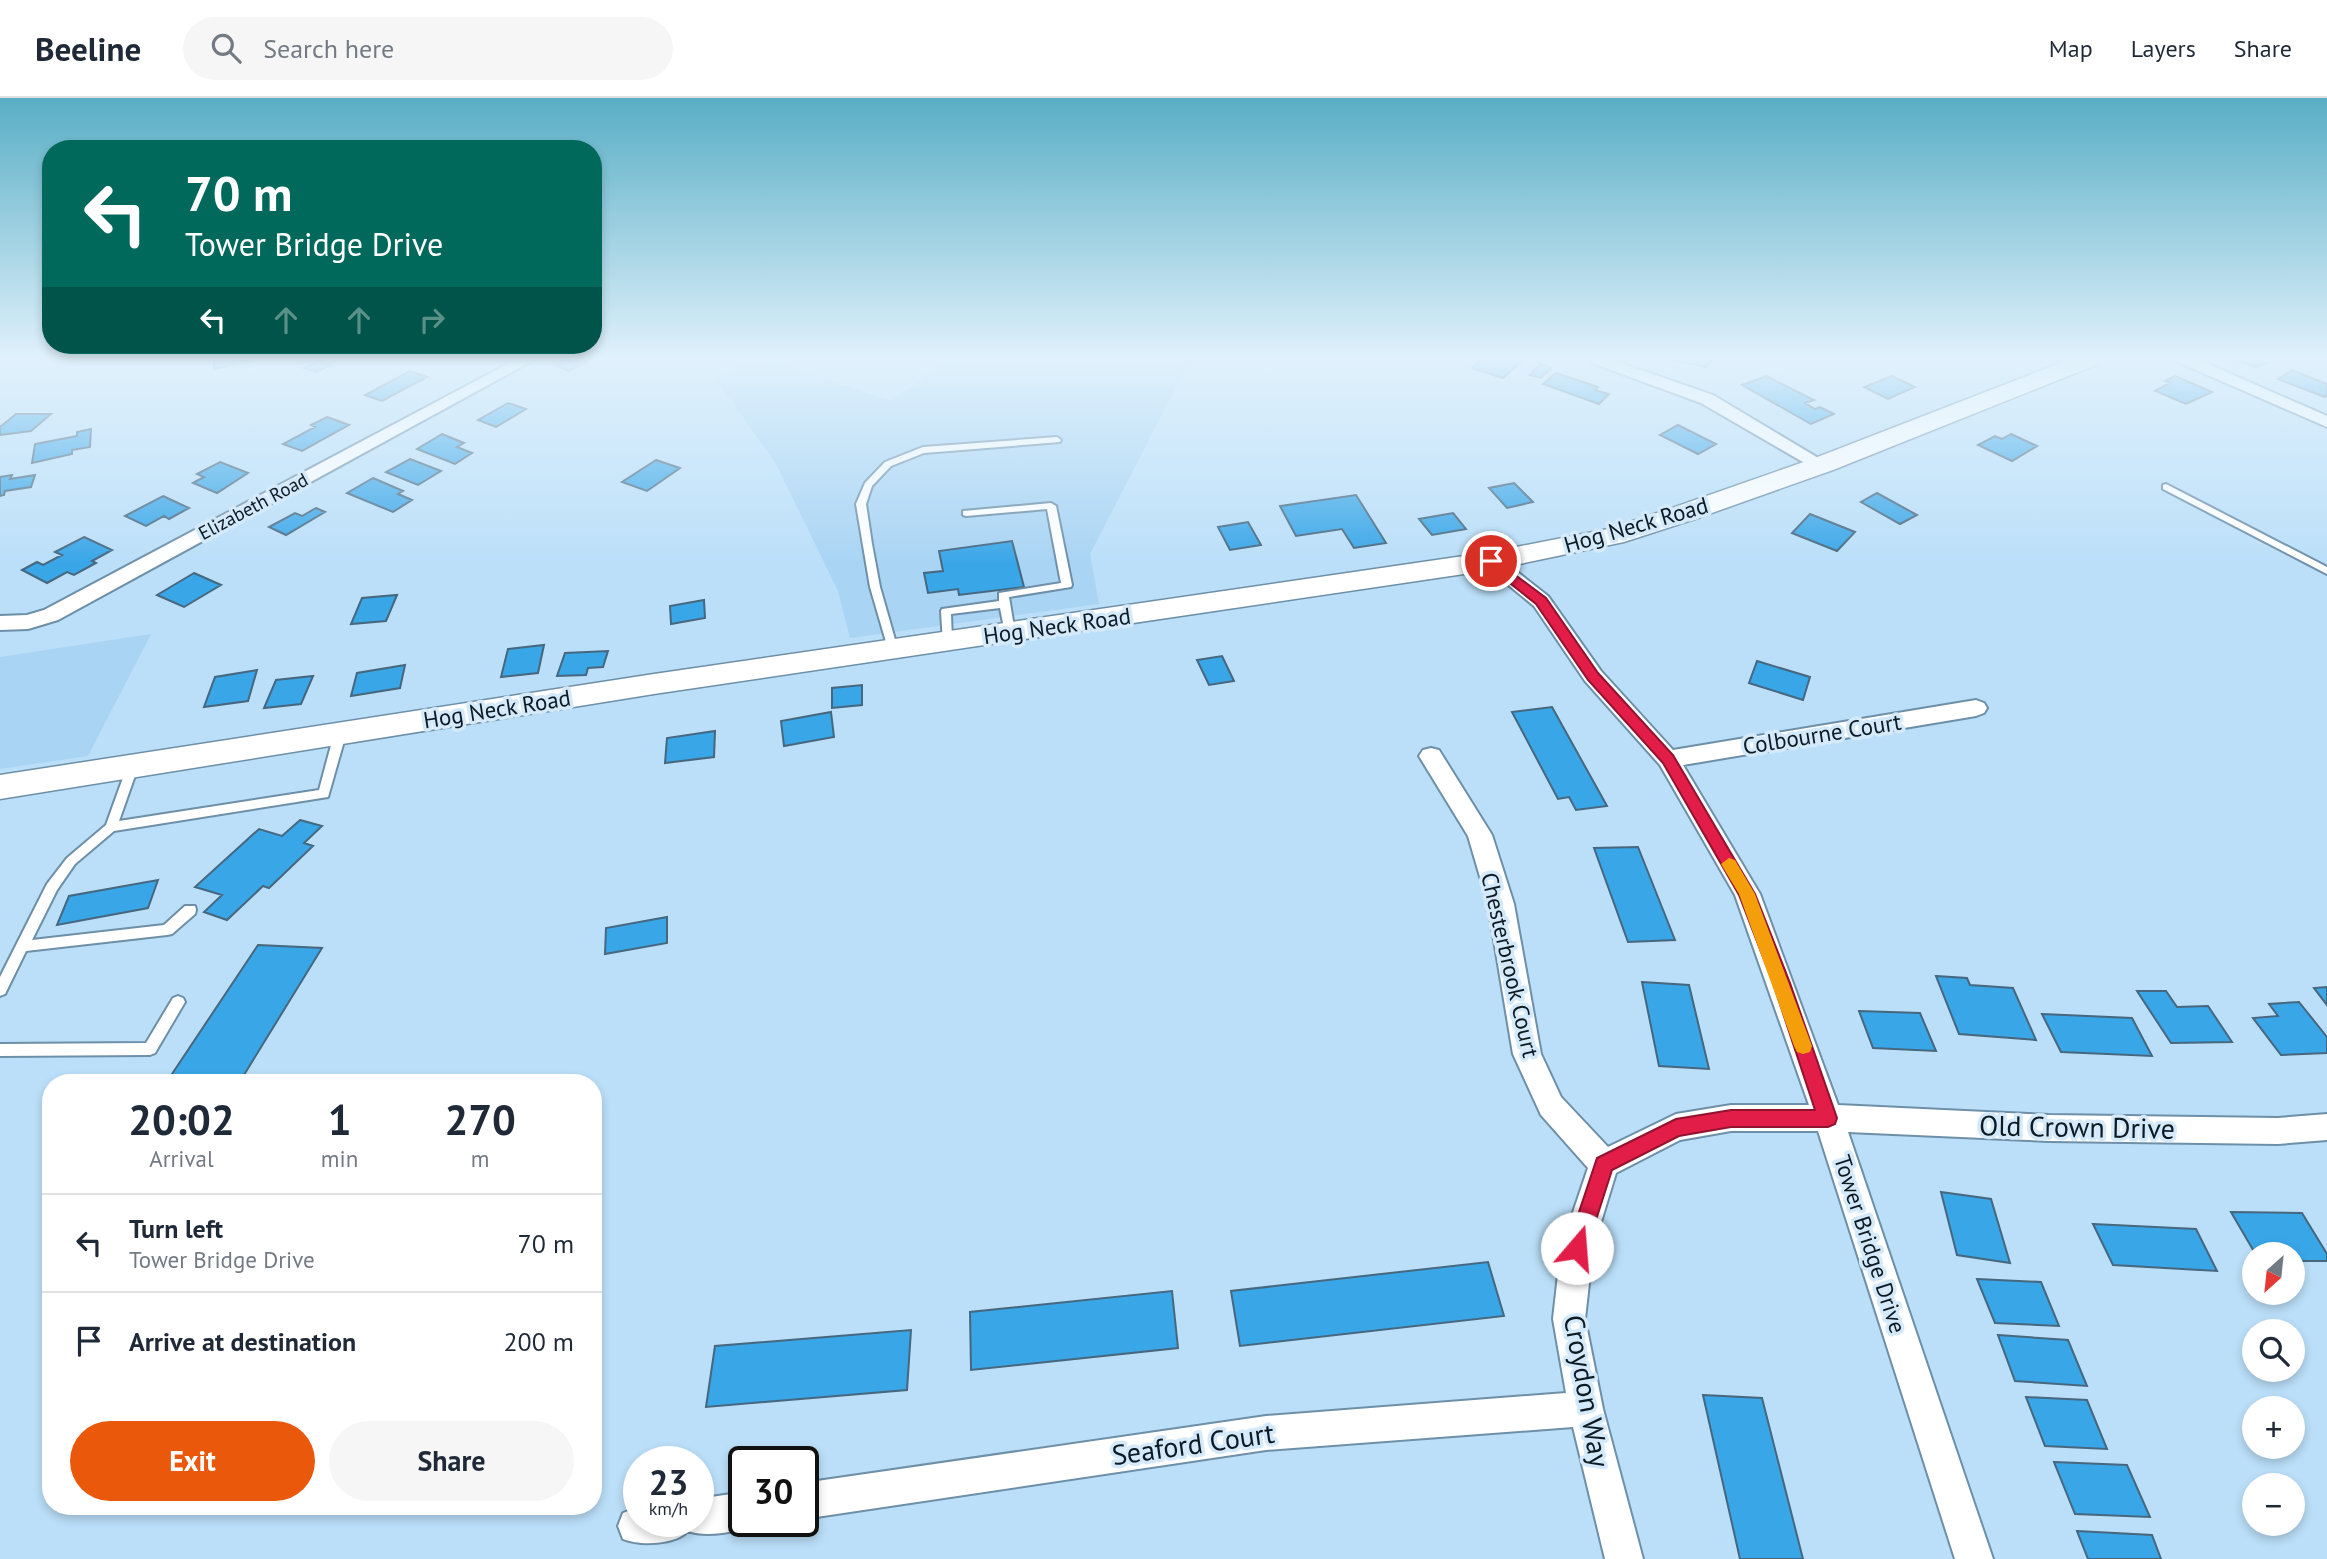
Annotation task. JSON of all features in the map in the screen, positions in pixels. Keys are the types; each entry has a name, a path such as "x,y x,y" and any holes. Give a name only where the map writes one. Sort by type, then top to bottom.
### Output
{"main road":[{"name":"Hog Neck Road","path":"0,787 1491,561 1614,536 1821,465 1911,428"}],"street":[{"name":"Elizabeth Road","path":"7,623 51,615 398,428"},
{"path":"1757,428 1821,465"},
{"name":"Tower Bridge Drive","path":"1491,561 1541,601 1593,676 1668,759 1746,894 1782,983 1975,1559"},
{"name":"Colbourne Court","path":"1668,759 1976,708"},
{"name":"Chesterbrook Court","path":"1431,756 1479,835 1500,904 1527,1054 1551,1106 1604,1164"},
{"path":"1604,1164 1676,1127 1731,1118 1828,1118"},
{"name":"Old Crown Drive","path":"1828,1118 2049,1128 2278,1131 2327,1127"},
{"name":"Croydon Way","path":"1604,1164 1577,1248 1569,1319 1586,1409 1624,1559"},
{"name":"Seaford Court","path":"819,1500 1266,1433 1586,1409"}],"lane":[{"path":"893,650 875,587 867,544 861,504 868,485 888,464 923,450 1057,440"},
{"path":"2166,487 2327,571"},
{"path":"966,513 1051,506 1067,585 1003,595 1010,633"},
{"path":"947,642 946,611 1004,604"},
{"path":"111,827 324,794 340,734"},
{"path":"0,990 52,887 65,869 111,827 132,767"},
{"path":"22,946 167,930 190,910"},
{"path":"0,1050 150,1049 178,1002"}],"shaded area":[{"path":"751,428 1155,428 1090,554 1099,604 850,638 838,591 775,462"},
{"path":"151,634 88,756 0,769 0,657"}],"building":[{"path":"0,428 34,428 31,431 0,435"},
{"path":"313,428 343,428 302,451 283,444"},
{"path":"1672,428 1684,428 1716,444 1698,454 1660,435"},
{"path":"91,429 90,447 32,463 35,444 77,436 77,432"},
{"path":"442,434 464,443 457,447 472,453 455,464 417,449"},
{"path":"2011,434 2037,446 2012,461 1978,445 1995,436 2002,439"},
{"path":"410,459 441,471 418,485 386,472"},
{"path":"656,460 680,468 647,491 622,482"},
{"path":"220,462 248,473 217,493 193,483 204,477 197,474"},
{"path":"12,475 10,479 35,475 31,487 5,491 4,495 0,496 0,477"},
{"path":"373,478 403,491 398,494 412,500 393,512 347,493"},
{"path":"1514,483 1533,502 1507,508 1489,488"},
{"path":"1877,493 1917,515 1900,524 1861,502"},
{"path":"1356,495 1386,543 1354,548 1342,529 1296,536 1280,506"},
{"path":"163,496 189,508 169,519 164,516 146,526 125,516"},
{"path":"316,508 325,512 286,535 269,527 295,513 302,516"},
{"path":"1453,513 1466,529 1432,535 1419,519"},
{"path":"1810,514 1855,532 1837,551 1792,533"},
{"path":"1248,522 1261,545 1230,550 1218,527"},
{"path":"84,537 112,550 74,575 67,572 47,583 22,570 37,562 43,565 62,555 55,552"},
{"path":"1012,541 1024,587 959,595 958,589 928,593 924,573 943,571 939,551"},
{"path":"194,573 221,585 184,607 157,595"},
{"path":"397,595 386,621 351,624 362,598"},
{"path":"704,600 705,618 671,624 670,606"},
{"path":"544,645 538,673 501,677 508,649"},
{"path":"608,651 603,667 588,668 586,675 557,676 565,653"},
{"path":"1222,656 1234,681 1209,685 1197,660"},
{"path":"1757,661 1810,677 1803,700 1749,683"},
{"path":"405,665 400,688 351,696 357,673"},
{"path":"257,670 248,701 204,707 215,677"},
{"path":"313,676 301,704 264,708 276,680"},
{"path":"862,685 862,705 832,708 832,688"},
{"path":"1552,707 1607,806 1576,810 1569,797 1558,799 1512,712"},
{"path":"831,712 834,737 784,746 781,721"},
{"path":"715,731 714,757 665,763 667,738"},
{"path":"300,820 322,826 304,843 313,846 269,888 263,886 227,920 204,912 222,895 195,887 259,829 282,836"},
{"path":"1638,847 1675,940 1628,942 1594,848"},
{"path":"158,880 148,908 57,925 69,896"},
{"path":"667,917 667,943 605,954 606,928"},
{"path":"258,945 322,948 245,1074 172,1074"},
{"path":"1936,976 1967,978 1970,985 2013,988 2036,1040 1959,1034"},
{"path":"1642,982 1689,985 1709,1069 1659,1066"},
{"path":"2327,987 2327,1005 2314,988"},
{"path":"2137,991 2166,991 2177,1007 2208,1006 2232,1042 2171,1043"},
{"path":"2299,1002 2327,1037 2327,1053 2281,1055 2253,1018 2278,1016 2269,1004"},
{"path":"1859,1011 1920,1013 1936,1051 1873,1048"},
{"path":"2042,1014 2132,1018 2152,1056 2061,1052"},
{"path":"1941,1192 1991,1199 2010,1263 1957,1255"},
{"path":"2231,1212 2302,1213 2327,1254 2327,1261 2305,1261 2305,1242 2248,1242"},
{"path":"2093,1224 2196,1229 2217,1271 2113,1265"},
{"path":"1488,1262 1504,1316 1240,1346 1231,1291"},
{"path":"1977,1279 2041,1282 2059,1326 1995,1323"},
{"path":"1172,1291 1178,1348 971,1370 970,1312"},
{"path":"911,1330 907,1390 706,1407 715,1346"},
{"path":"1998,1335 2068,1340 2087,1386 2015,1381"},
{"path":"1703,1395 1762,1398 1803,1559 1740,1559"},
{"path":"2026,1397 2087,1400 2107,1449 2045,1446"},
{"path":"2054,1462 2127,1465 2150,1517 2075,1514"},
{"path":"2077,1531 2152,1535 2161,1559 2088,1559"}],"slow traffic":[{"path":"1729,864 1746,894 1782,983 1803,1046"}],"route":[{"path":"1491,561 1541,601 1593,676 1668,759 1746,894 1782,983 1828,1118 1731,1118 1676,1127 1604,1164 1577,1248"}]}
